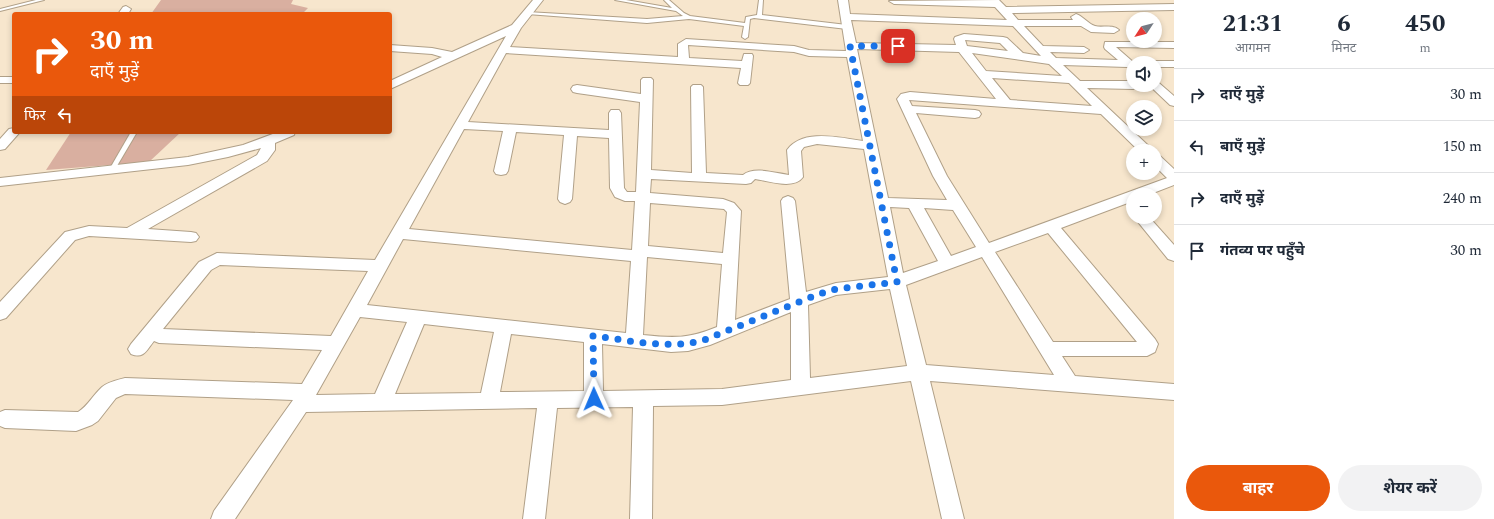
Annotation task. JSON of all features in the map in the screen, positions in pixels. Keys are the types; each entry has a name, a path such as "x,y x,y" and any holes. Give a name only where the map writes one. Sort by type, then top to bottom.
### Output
{"street":[{"path":"222,519 305,398 516,26 538,0"},
{"path":"843,0 851,50 897,282 953,519"},
{"path":"903,19 894,0 963,2 1042,10 1174,6"},
{"path":"1033,0 1053,23"},
{"path":"1168,0 1174,6"},
{"path":"998,5 1040,49 1139,144"},
{"path":"1068,9 1091,29 1114,30"},
{"path":"846,22 903,19 1015,23 1083,23"},
{"path":"392,84 516,26"},
{"path":"744,83 747,42"},
{"path":"684,61 683,43 721,44 747,42 794,49 809,53 851,50 962,48 1053,61 1126,65"},
{"path":"720,63 721,44"},
{"path":"1126,60 1109,47 1108,44 1172,47"},
{"path":"392,48 432,51 453,56"},
{"path":"962,48 1006,103"},
{"path":"1040,49 1084,50"},
{"path":"503,50 746,65"},
{"path":"1162,64 1174,64"},
{"path":"983,74 1074,82 1126,85"},
{"path":"0,80 12,80"},
{"path":"634,341 640,253 648,80"},
{"path":"1162,85 1174,85"},
{"path":"697,87 699,177"},
{"path":"577,89 647,99"},
{"path":"1162,91 1174,102"},
{"path":"1070,384 940,176 903,99 910,96 1103,110"},
{"path":"907,109 975,114"},
{"path":"615,114 617,191 625,196 723,204 732,208 734,211 726,331"},
{"path":"460,125 615,134"},
{"path":"501,171 510,128"},
{"path":"565,199 571,132"},
{"path":"0,146 9,134"},
{"path":"0,182 198,161 230,154 284,134"},
{"path":"643,174 746,180 752,175 755,175 793,179 796,177 794,150 801,142 812,140 870,146"},
{"path":"130,234 262,158 268,150 268,141"},
{"path":"1154,188 1174,178 1162,166"},
{"path":"788,201 799,302 801,387"},
{"path":"354,310 670,345 688,344 704,340 799,302 836,289 897,282 986,248 1126,201"},
{"path":"881,202 957,205"},
{"path":"914,203 947,263"},
{"path":"1147,224 1174,255"},
{"path":"1048,349 1147,350 1149,347 1149,344 1051,226"},
{"path":"0,313 70,236 89,231 191,237"},
{"path":"398,233 731,259"},
{"path":"137,349 205,266 216,259 380,266"},
{"path":"381,403 418,317"},
{"path":"489,401 504,327"},
{"path":"159,336 336,343"},
{"path":"593,336 594,399"},
{"path":"5,419 76,422 85,420 92,415 109,391 116,387 125,386 381,403 722,397 918,372 1174,392"},
{"path":"641,519 643,398"},
{"path":"534,519 548,400"}],"lane":[{"path":"0,10 42,0"},
{"path":"617,0 678,10"},
{"path":"666,0 689,17"},
{"path":"758,16 761,0"},
{"path":"527,13 647,21 689,17 746,25"},
{"path":"747,42 746,25 748,18 758,16 846,22"},
{"path":"112,170 133,134"}],"shaded area":[{"path":"161,0 293,0 291,4 308,8 304,12 152,12"},
{"path":"70,134 179,134 149,162 46,170"}],"route":[{"path":"594,399 593,336 670,345 688,344 704,340 819,294 836,289 897,282 850,46 898,46"}]}
